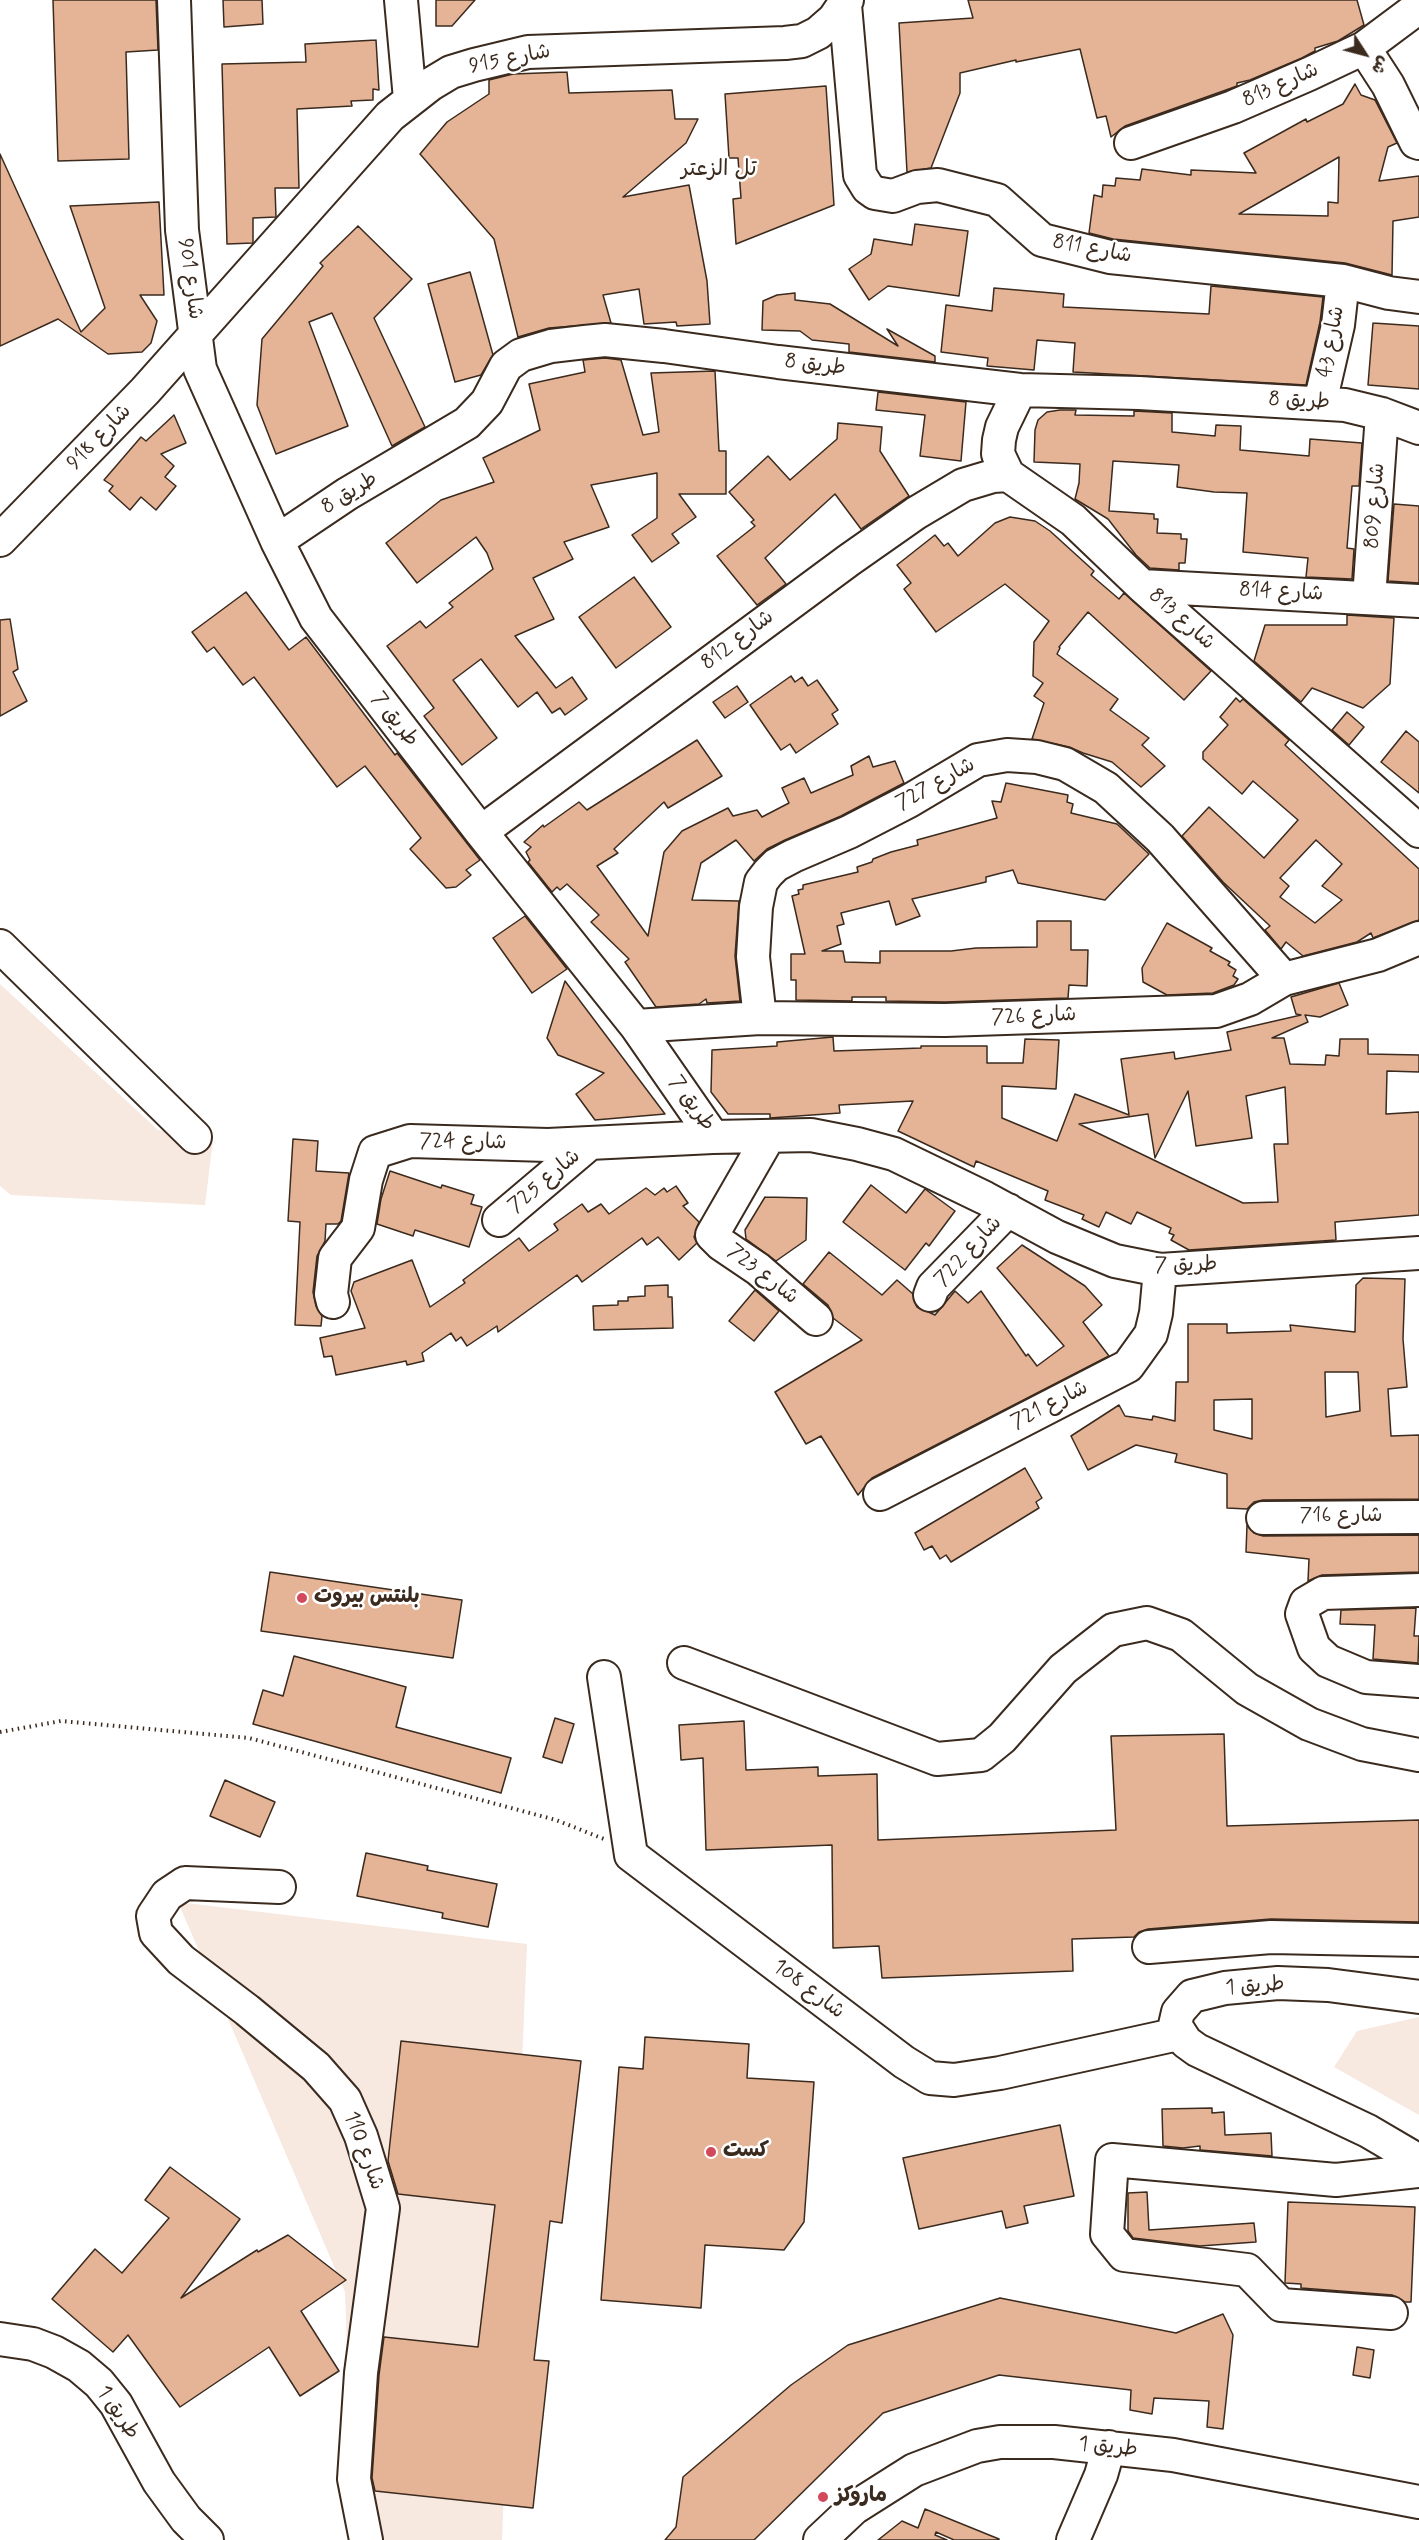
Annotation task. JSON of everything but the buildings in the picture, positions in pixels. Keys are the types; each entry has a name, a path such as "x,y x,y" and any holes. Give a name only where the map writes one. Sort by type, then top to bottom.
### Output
{"street":[{"name":"شارع 901","path":"174,0 182,230 200,369 276,541"},
{"path":"401,0 410,99"},
{"name":"شارع 915","path":"196,334 364,144 410,99 451,72 528,52 802,41 818,33 834,19 846,2"},
{"name":"شارع 811","path":"846,2 860,175 868,189 875,194 893,196 917,187 938,185 997,200 1042,240 1099,254 1343,281 1389,293 1419,297"},
{"name":"شارع 813","path":"1131,143 1233,107 1364,48 1419,7"},
{"path":"1364,48 1388,85 1416,142 1419,143"},
{"name":"شارع 43","path":"1320,403 1338,325 1343,281"},
{"name":"شارع 918","path":"0,540 96,443 196,334"},
{"name":"طريق 8","path":"276,541 347,494 467,423 487,402 506,366 521,355 551,346 605,340 1020,390 1139,393 1345,405 1382,414 1419,428"},
{"path":"1008,475 998,454 999,440 1002,427 1020,390"},
{"name":"شارع 809","path":"1369,598 1382,414"},
{"name":"شارع 813","path":"1008,475 1073,520 1142,586 1419,831"},
{"name":"شارع 812","path":"481,832 849,560 940,496 963,485 993,476 1008,475"},
{"name":"7 طريق","path":"276,541 316,618 481,832 636,1026 713,1137 811,1136 857,1144 894,1154 1008,1210 1057,1237 1114,1261 1160,1270 1419,1253"},
{"name":"شارع 814","path":"1142,586 1419,601"},
{"name":"شارع 727","path":"760,1018 753,957 756,907 761,882 768,873 776,865 793,856 849,832 909,801 978,760 1007,755 1065,764 1106,788 1161,838 1284,980"},
{"name":"شارع 726","path":"636,1026 760,1018 945,1020 1216,1011 1250,999 1284,980 1378,955 1419,938"},
{"path":"0,946 195,1137"},
{"name":"شارع 723","path":"769,1136 712,1235 758,1269 816,1319"},
{"name":"شارع 724","path":"333,1302 331,1294 335,1258 358,1228 366,1180 375,1152 410,1141 548,1145 713,1137"},
{"name":"شارع 725","path":"499,1221 590,1143"},
{"name":"شارع 722","path":"930,1295 933,1287 1008,1210"},
{"name":"شارع 721","path":"880,1494 1128,1366 1151,1334 1156,1313 1160,1270"},
{"name":"شارع 716","path":"1263,1518 1419,1517"},
{"path":"1419,1590 1323,1593 1306,1603 1302,1614 1314,1648 1328,1661 1366,1677 1419,1681"},
{"path":"684,1663 937,1759 981,1755 1002,1738 1063,1669 1113,1630 1147,1623 1181,1635 1248,1689 1310,1724 1362,1744 1419,1755"},
{"path":"604,1677 631,1855"},
{"name":"شارع 108","path":"631,1855 904,2062 930,2078 954,2080 1000,2073 1178,2034"},
{"name":"شارع 110","path":"279,1887 185,1883 166,1895 153,1916 156,1933 181,1960 247,2010 316,2067 345,2100 361,2136 383,2208 361,2373 354,2479 366,2540"},
{"path":"1149,1947 1271,1937 1419,1940"},
{"name":"طريق 1","path":"1178,2034 1175,2025 1178,2012 1184,2003 1192,1996 1225,1988 1278,1983 1328,1985 1419,1997"},
{"path":"1178,2034 1197,2050 1368,2131 1419,2161"},
{"path":"1391,2313 1281,2305 1247,2270 1124,2255 1107,2234 1112,2160 1336,2180 1419,2171"},
{"name":"طريق 1","path":"0,2340 33,2344 54,2352 79,2366 99,2384 116,2404 159,2482 199,2537"},
{"name":"طريق 1","path":"820,2540 854,2508 914,2470 977,2446 1021,2441 1109,2447 1173,2455 1419,2502"},
{"path":"1073,2540 1101,2475 1109,2447"}],"path":[{"path":"0,1732 61,1721 249,1738 556,1820 607,1840 631,1855"}],"shaded area":[{"path":"0,984 158,1130 213,1140 205,1205 11,1195 0,1186"},
{"path":"178,1902 527,1944 502,2540 354,2540 345,2292"},
{"path":"1419,2017 1419,2115 1334,2067 1357,2031"}],"place":[{"name":"بلنتس بيروت","path":"302,1598"},
{"name":"كست","path":"711,2152"},
{"name":"ماروكز","path":"823,2497"}],"district":[{"name":"تل الزعتر","path":"719,170"}]}
